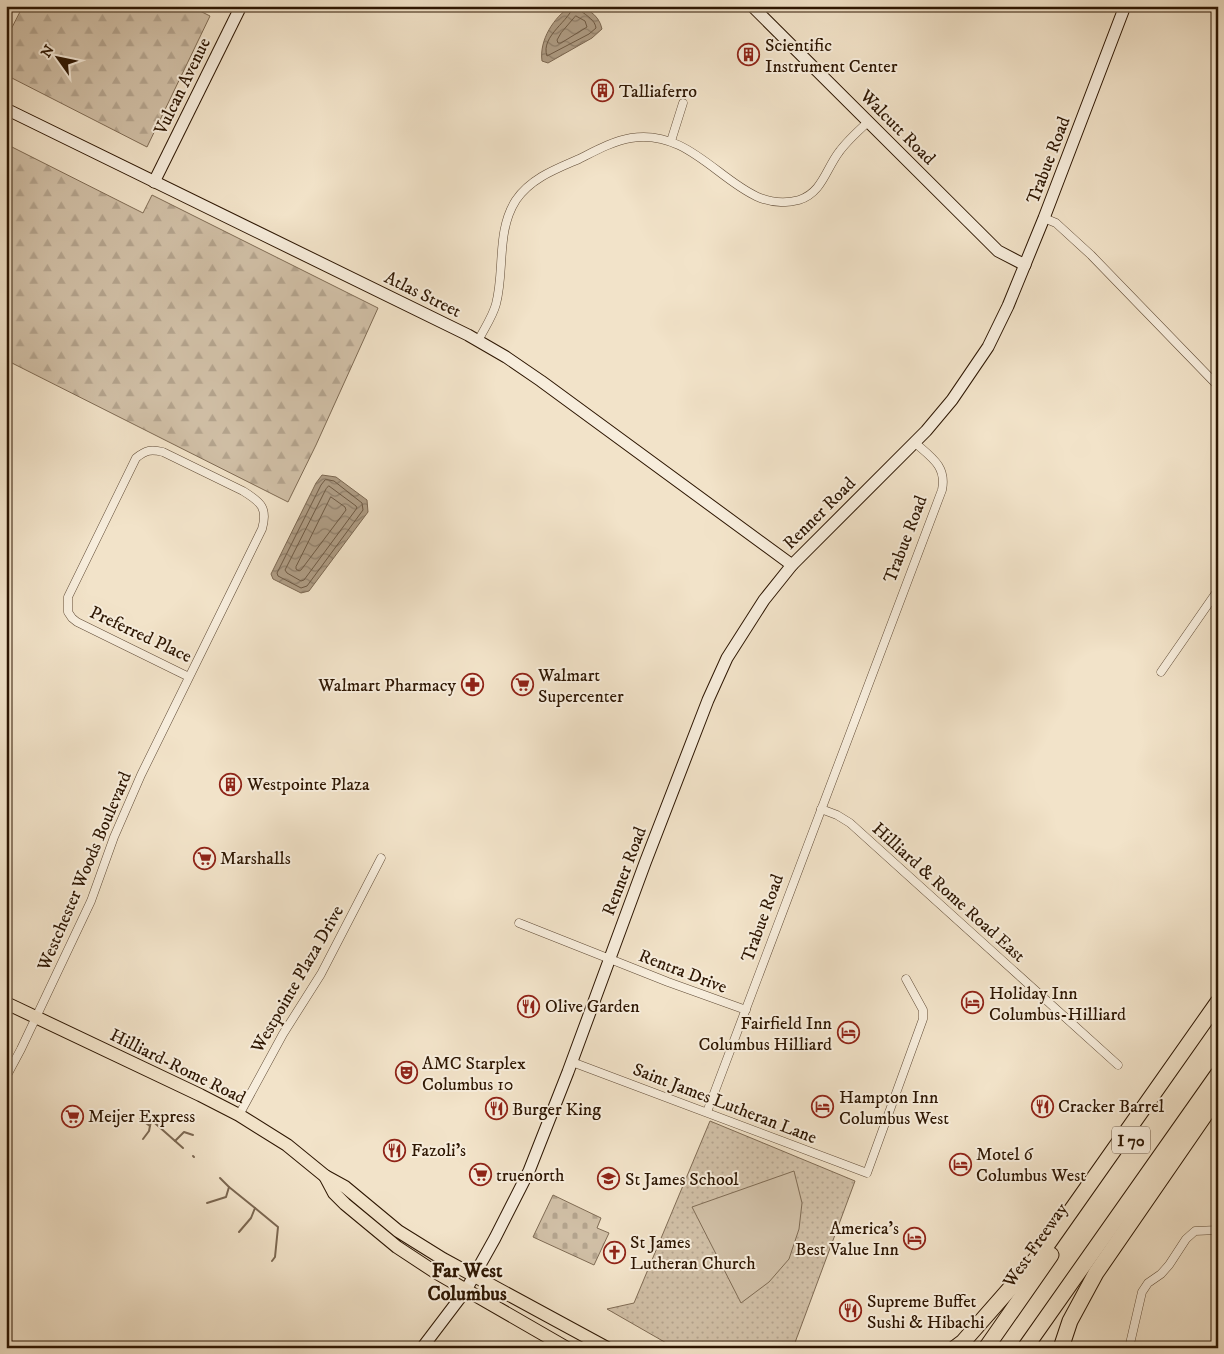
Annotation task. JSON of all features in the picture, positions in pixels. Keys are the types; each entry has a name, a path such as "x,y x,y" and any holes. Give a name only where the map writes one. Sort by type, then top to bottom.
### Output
{"highway":[{"path":"956,1348 1042,1252 1218,1002"},
{"name":"West Freeway","path":"986,1348 1218,1015"},
{"name":"I 70","path":"1025,1348 1218,1074"},
{"path":"1061,1348 1070,1321 1096,1273 1218,1096"},
{"path":"1035,1348 1047,1330 1062,1295"}],"main road":[{"name":"Vulcan Avenue","path":"154,182 241,6"},
{"name":"Walcutt Road","path":"752,6 998,251 1006,257 1025,265"},
{"name":"Trabue Road","path":"914,442 952,400 976,366 1008,306 1044,218 1124,6"},
{"name":"Atlas Street","path":"6,109 478,341 506,357 792,565"},
{"name":"Renner Road","path":"422,1348 466,1290 529,1171 572,1062 653,842 708,700 727,658 764,600 792,565 914,442"},
{"name":"Hilliard-Rome Road","path":"6,1003 239,1115 287,1145 325,1176 345,1187 398,1231 474,1276 607,1348"},
{"name":"Hilliard-Rome Road","path":"325,1176 334,1193 397,1247 435,1272 567,1348"}],"street":[{"path":"672,141 682,103"},
{"path":"478,341 496,303 508,215 528,186 542,176 612,143 632,138 658,138 672,141 688,149 755,196 770,202 786,203 803,198 818,187 839,152 868,122"},
{"path":"1044,218 1056,223 1091,255 1218,386"},
{"name":"Trabue Road","path":"707,1112 942,490 944,482 939,466 914,442"},
{"name":"Preferred Place","path":"146,450 163,452 244,491 255,498 263,507 265,517 262,529 189,677 77,622 68,612 68,597 100,529 136,458 146,450"},
{"path":"1161,672 1218,590"},
{"name":"Westchester Woods Boulevard","path":"6,1077 91,901 119,823 189,677"},
{"name":"Hilliard & Rome Road East","path":"821,809 837,815 850,823 1118,1065"},
{"name":"Westpointe Plaza Drive","path":"239,1115 283,1034 321,974 381,858"},
{"path":"519,923 610,958"},
{"name":"Rentra Drive","path":"610,958 668,982 746,1010"},
{"name":"Saint James Lutheran Lane","path":"572,1062 867,1173 923,1019 923,1010 906,979"},
{"path":"1130,1348 1142,1292 1148,1283 1160,1274 1186,1239 1195,1231 1218,1230"}],"green space":[{"path":"23,6 190,6 210,16 147,147 6,75 6,39"},
{"path":"6,144 143,213 152,195 378,308 288,502 6,360"},
{"path":"710,1121 855,1181 793,1348 675,1348 607,1309 634,1303"},
{"path":"794,1171 802,1203 799,1229 789,1259 769,1282 741,1303 692,1207"},
{"path":"553,1195 601,1218 597,1228 609,1233 594,1265 533,1237"}],"water":[{"path":"571,6 581,7 591,12 598,19 602,29 592,38 548,63 542,61 545,37 559,16"},
{"path":"322,475 336,477 367,500 368,512 309,591 301,593 273,579 271,574 316,483"}],"waterway":[{"path":"148,1117 183,1148"},
{"path":"140,1119 150,1126"},
{"path":"143,1139 149,1131 151,1121"},
{"path":"175,1141 184,1132 193,1135"},
{"path":"207,1203 226,1197 229,1187 220,1178"},
{"path":"229,1187 255,1208 251,1218 239,1232"},
{"path":"255,1208 278,1227 275,1257 272,1261"}],"place":[{"name":"Scientific Instrument Center","path":"749,55"},
{"name":"Talliaferro","path":"603,91"},
{"name":"Walmart Pharmacy","path":"472,685"},
{"name":"Walmart Supercenter","path":"522,685"},
{"name":"Westpointe Plaza","path":"231,784"},
{"name":"Marshalls","path":"204,858"},
{"name":"Holiday Inn Columbus-Hilliard","path":"973,1003"},
{"name":"Olive Garden","path":"529,1006"},
{"name":"Fairfield Inn Columbus Hilliard","path":"848,1033"},
{"name":"AMC Starplex Columbus 10","path":"406,1073"},
{"name":"Cracker Barrel","path":"1042,1106"},
{"name":"Hampton Inn Columbus West","path":"823,1107"},
{"name":"Burger King","path":"496,1109"},
{"name":"Meijer Express","path":"72,1116"},
{"name":"Fazoli's","path":"395,1150"},
{"name":"Motel 6 Columbus West","path":"960,1164"},
{"name":"truenorth","path":"480,1175"},
{"name":"St James School","path":"609,1179"},
{"name":"America's Best Value Inn","path":"915,1238"},
{"name":"St James Lutheran Church","path":"614,1252"},
{"name":"Supreme Buffet Sushi & Hibachi","path":"851,1311"}],"district":[{"name":"Far West Columbus","path":"467,1282"}]}
